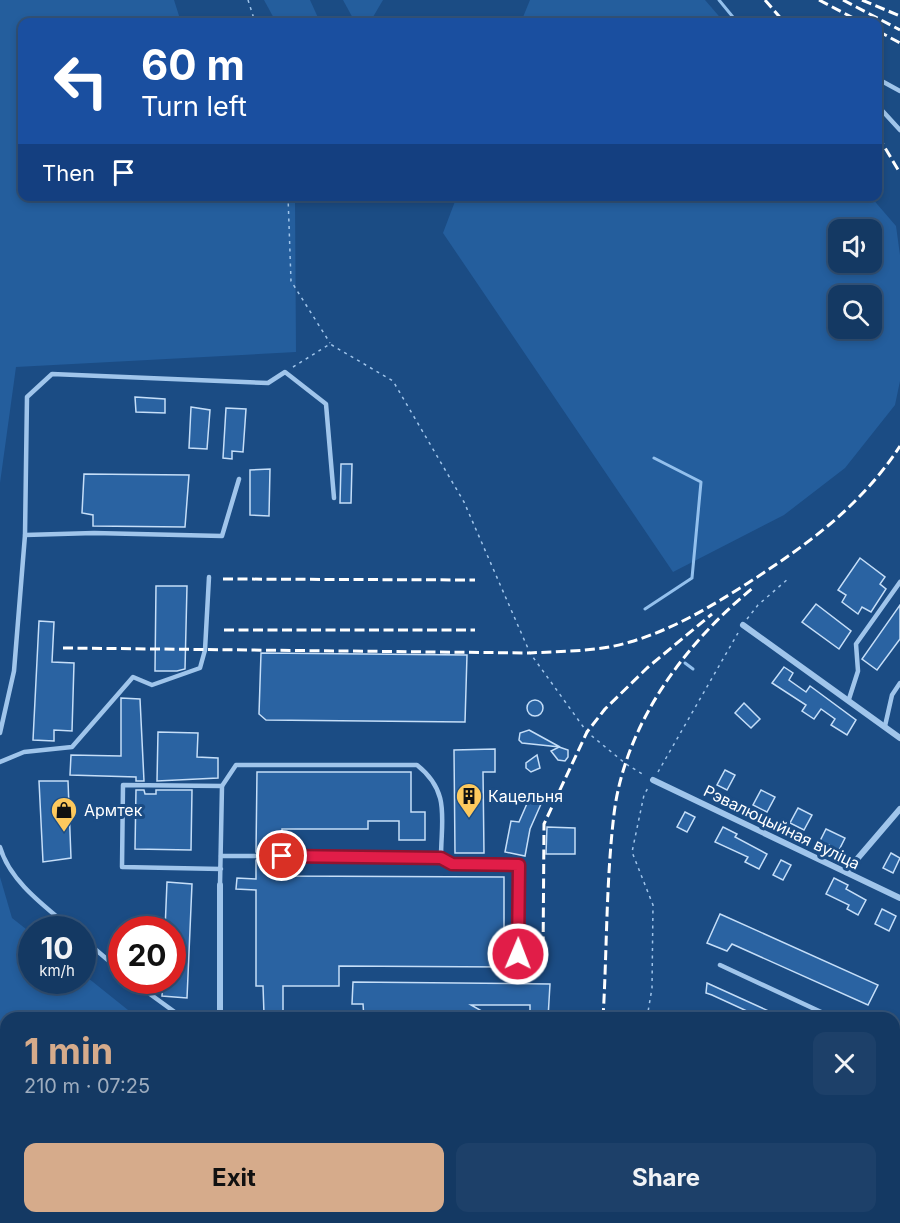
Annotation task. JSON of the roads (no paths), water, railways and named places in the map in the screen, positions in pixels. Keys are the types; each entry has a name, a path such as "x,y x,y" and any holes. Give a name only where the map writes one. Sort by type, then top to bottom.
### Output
{"street":[{"path":"743,625 849,699 900,738"},
{"name":"Рэвалюцыйная вуліца","path":"653,780 900,898"},
{"path":"846,872 900,809"},
{"path":"220,885 220,1012"}],"lane":[{"path":"882,81 900,91"},
{"path":"882,110 900,129"},
{"path":"0,734 14,671 25,535 27,397 52,374 268,383 285,372 326,405 334,498"},
{"path":"25,535 94,533 222,536 239,479"},
{"path":"0,762 24,752 72,747 86,727 133,677 152,685 200,668 205,650 209,577"},
{"path":"849,699 858,671 856,644 900,582"},
{"path":"885,726 892,695 900,683"},
{"path":"220,885 222,786 236,765 417,765 432,777 441,793 441,858"},
{"path":"221,869 122,867 123,785 222,786"},
{"path":"0,847 2,855 28,892 56,916"},
{"path":"221,856 256,856"},
{"path":"282,856 441,858 452,864 519,865 518,977"},
{"path":"96,951 108,960"},
{"path":"720,965 821,1012"},
{"path":"150,994 175,1012"}],"waterway":[{"path":"719,0 734,18"},
{"path":"645,609 692,578 701,482 654,458"},
{"path":"685,663 693,669"}],"railway":[{"path":"765,0 781,18"},
{"path":"819,0 853,18"},
{"path":"843,0 877,18"},
{"path":"862,0 900,16"},
{"path":"882,21 900,30"},
{"path":"882,33 900,43"},
{"path":"882,143 900,173"},
{"path":"63,648 530,653 605,648 618,645 662,631 691,617 770,569 812,539 850,506 885,468 900,446"},
{"path":"223,579 475,580"},
{"path":"603,1012 611,839 620,781 631,748 645,717 682,660 705,633 754,587"},
{"path":"543,961 544,824 587,732 605,709 647,668 712,614"},
{"path":"224,630 475,630"}],"place":[{"name":"Кацельня","path":"469,819"},
{"name":"Армтек","path":"64,833"}]}
